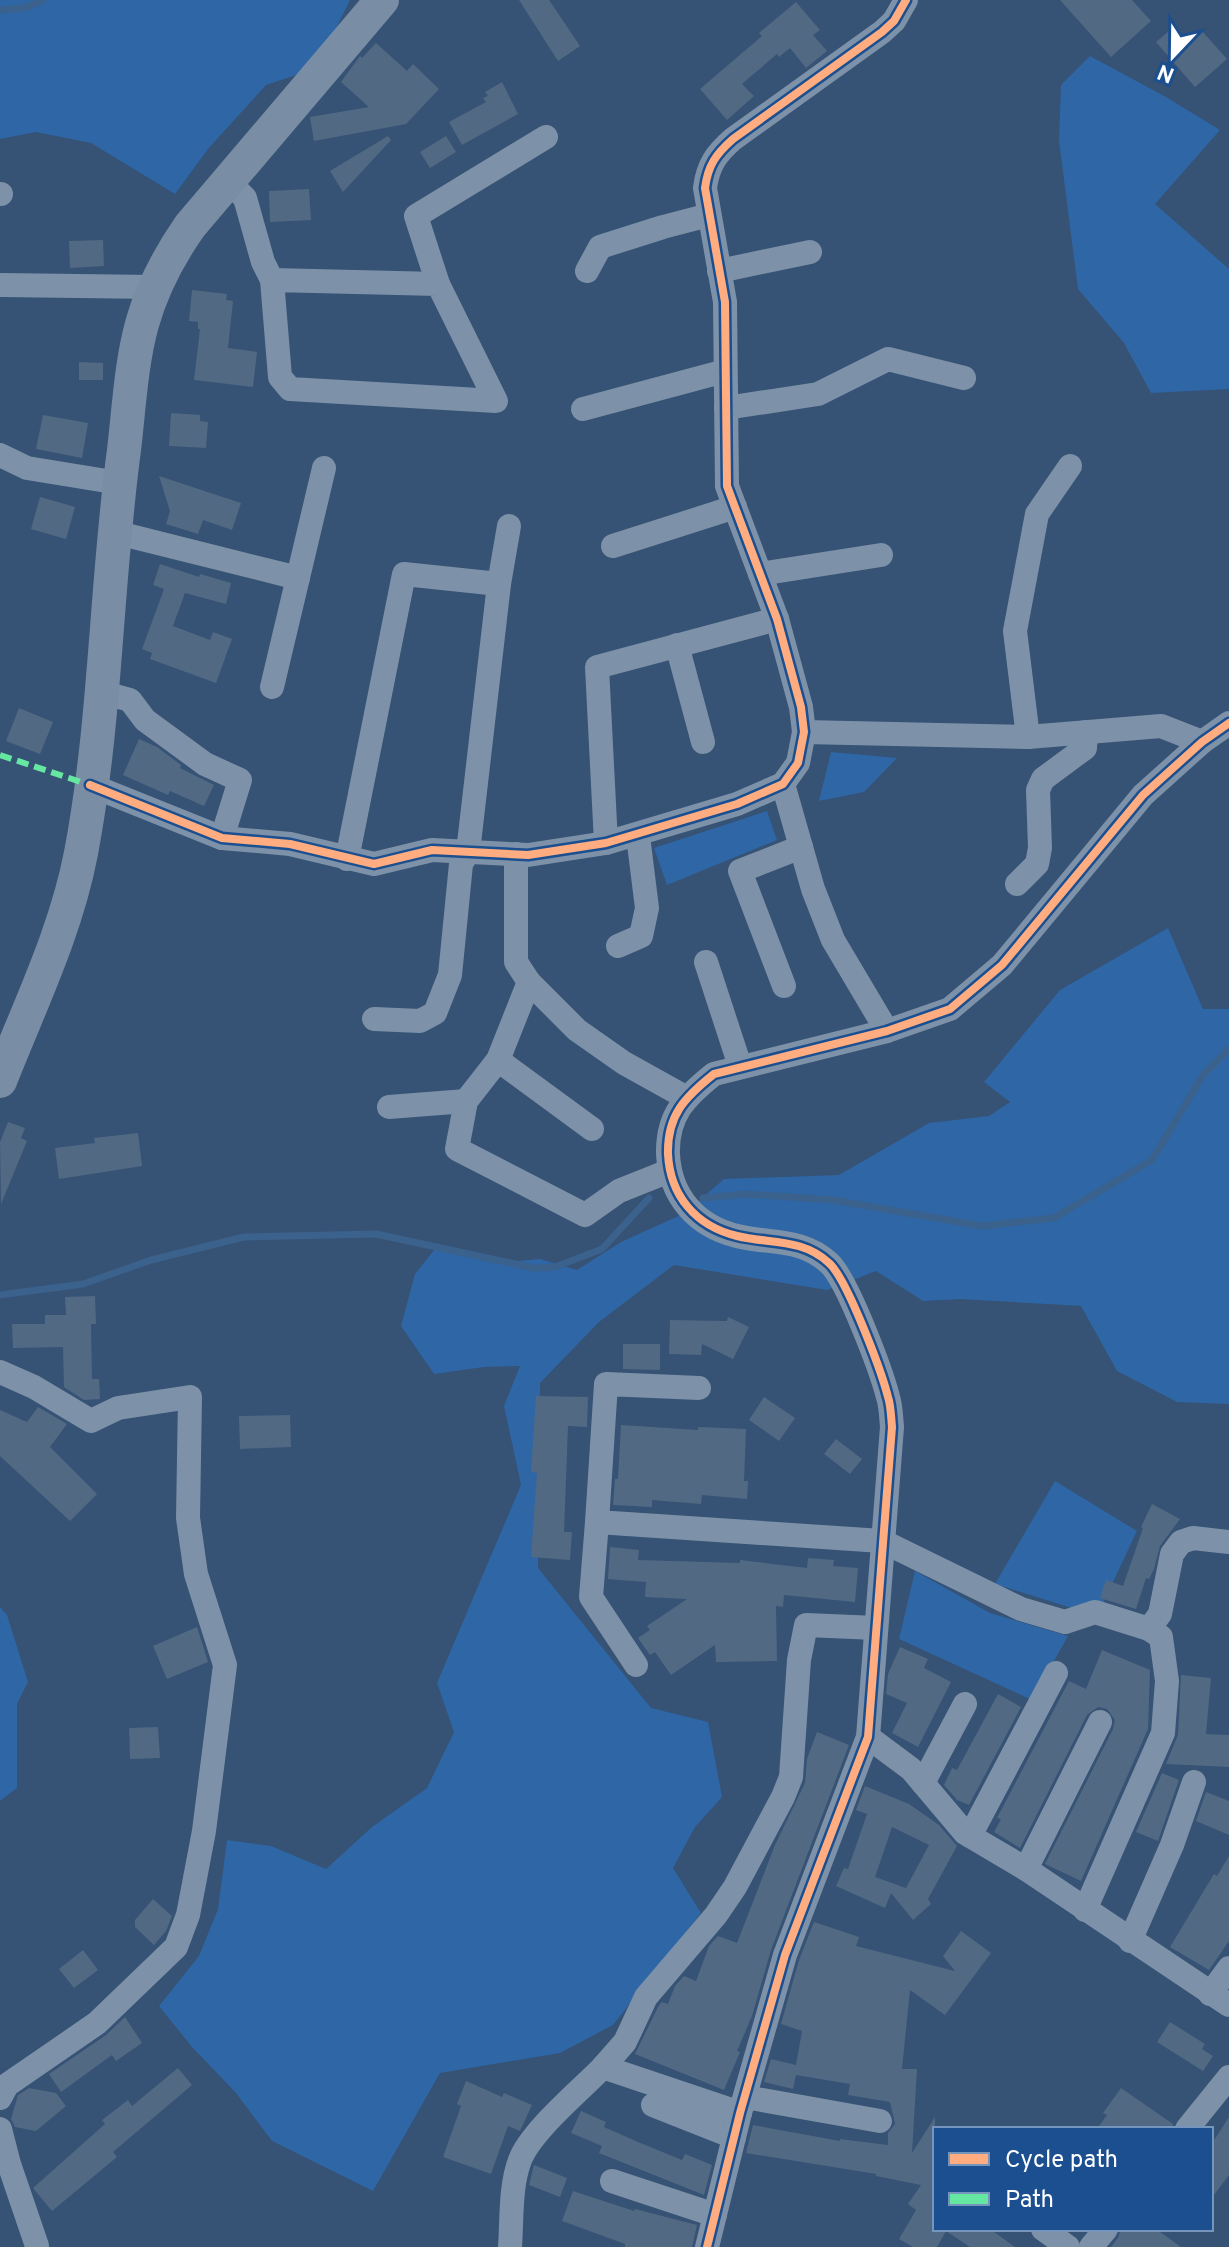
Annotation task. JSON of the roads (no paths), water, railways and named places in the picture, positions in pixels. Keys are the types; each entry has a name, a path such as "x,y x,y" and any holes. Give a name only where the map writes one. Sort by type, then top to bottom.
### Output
{"street":[{"path":"0,1081 71,896 81,853 101,692 119,483 141,324 170,255 227,180 382,0"},
{"path":"90,785 222,838 290,844 374,864 432,850 528,855 606,843 638,836 737,804 783,784 798,763 804,732 801,707 777,619 727,486 725,302 705,188 707,171 716,154 733,139 882,32 894,21 906,0"},
{"path":"227,180 245,198 263,262 272,280 280,377 290,389 496,401 438,284 416,216 546,137"},
{"path":"587,271 600,247 709,215"},
{"path":"719,271 810,252"},
{"path":"272,280 438,284"},
{"path":"0,285 156,287"},
{"path":"726,408 818,394 888,359 964,378"},
{"path":"583,409 725,371"},
{"path":"0,455 27,468 119,483"},
{"path":"1028,737 1015,631 1037,514 1070,466"},
{"path":"272,687 324,468"},
{"path":"613,546 735,507"},
{"path":"374,1019 420,1021 435,1013 450,975 461,864 468,852 499,584 509,526"},
{"path":"114,532 298,578"},
{"path":"760,574 881,555"},
{"path":"347,859 404,574 499,584"},
{"path":"606,843 597,667 777,619"},
{"path":"677,645 703,742"},
{"path":"101,692 130,700 145,720 205,764 240,780 222,838"},
{"path":"707,2247 785,1955 868,1737 892,1427 889,1398 848,1293 831,1265 813,1251 789,1242 736,1236 710,1226 684,1206 669,1171 668,1136 677,1110 714,1074 887,1031 950,1009 1002,965 1143,795 1202,742 1229,723"},
{"path":"804,732 1028,737 1161,726 1202,742"},
{"path":"1017,884 1037,864 1040,848 1038,790 1043,779 1085,748 1086,732"},
{"path":"783,784 813,889 833,940 887,1031"},
{"path":"618,946 641,936 647,908 638,836"},
{"path":"784,986 740,871 801,847"},
{"path":"516,854 516,962 529,982 589,1038 624,1063 687,1098"},
{"path":"706,962 740,1066"},
{"path":"529,982 498,1060 466,1101 457,1149 585,1215 619,1191 669,1171"},
{"path":"498,1060 592,1129"},
{"path":"389,1107 466,1101"},
{"path":"0,1372 34,1387 91,1421 118,1408 190,1397 188,1518 196,1574 225,1665 204,1831 188,1915 176,1947 97,2023 7,2085 0,2098"},
{"path":"636,1665 591,1597 606,1384 699,1388"},
{"path":"597,1522 882,1541 1021,1609 1065,1622 1095,1612 1149,1629 1161,1637 1167,1681 1163,1733 1085,1910"},
{"path":"1149,1629 1160,1614 1172,1554 1181,1542 1193,1538 1229,1542"},
{"path":"510,2247 516,2176 521,2158 534,2138 625,2042 646,1997 716,1915 735,1887 783,1797 791,1777 799,1660 806,1625 876,1628"},
{"path":"970,1836 1056,1673"},
{"path":"923,1783 965,1704"},
{"path":"1026,1869 1100,1722"},
{"path":"868,1737 911,1769 954,1822 970,1836 1026,1869 1220,2000 1229,1968"},
{"path":"1130,1941 1172,1845 1194,1782"},
{"path":"603,2067 740,2116"},
{"path":"1189,2127 1229,2077"},
{"path":"653,2105 740,2116 880,2121"},
{"path":"0,2129 37,2247"},
{"path":"612,2181 715,2215"},
{"path":"1046,2231 1068,2247"},
{"path":"1091,2247 1104,2231"}],"waterway":[{"path":"0,10 25,8 43,0"},
{"path":"703,1198 746,1194 833,1200 982,1226 1054,1218 1152,1160 1203,1075 1229,1049"},
{"path":"0,1295 83,1284 151,1260 244,1237 376,1234 534,1268 555,1267 602,1249 649,1198"}]}
